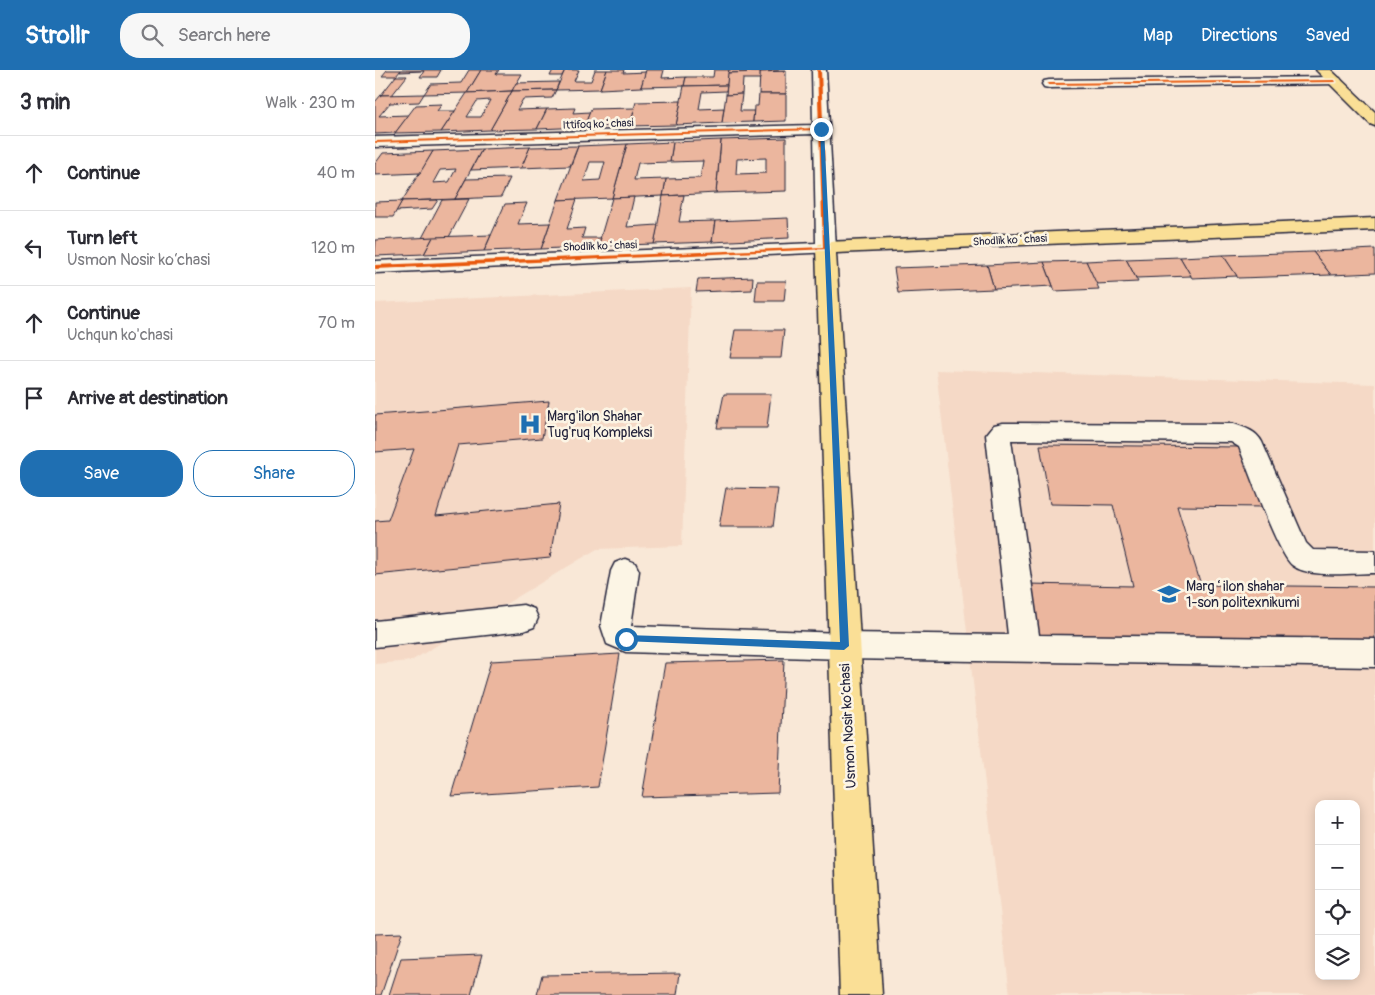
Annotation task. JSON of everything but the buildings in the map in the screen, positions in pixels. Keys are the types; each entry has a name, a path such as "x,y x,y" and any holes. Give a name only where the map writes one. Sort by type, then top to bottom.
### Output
{"main road":[{"path":"1323,70 1375,121"},
{"name":"Shodlik koʻchasi","path":"826,248 1375,224"},
{"name":"Usmon Nosir ko‘chasi","path":"826,248 861,995"}],"street":[{"path":"819,70 826,248"},
{"path":"1049,84 1335,81"},
{"name":"Ittifoq koʻchasi","path":"375,142 821,129"},
{"name":"Shodlik koʻchasi","path":"375,267 826,248"},
{"path":"1025,648 997,435 1003,431 1234,434 1245,437 1250,442 1295,550 1303,558 1315,562 1375,562"},
{"path":"625,571 616,626 618,635 626,639 844,646 1375,653"},
{"path":"375,634 523,618"}],"shaded area":[{"name":"Marg'ilon Shahar Tug'ruq Kompleksi","path":"691,288 682,546 597,549 411,661 375,664 375,303"},
{"name":"Margʻilon shahar 1-son politexnikumi","path":"936,370 1375,384 1375,995 1010,995"}],"cycle path":[{"path":"375,267 826,248 819,70"},
{"path":"1049,84 1335,81"},
{"path":"375,142 821,129"}],"place":[{"name":"Marg'ilon Shahar Tug'ruq Kompleksi","path":"530,424"},
{"name":"Margʻilon shahar 1-son politexnikumi","path":"1169,594"}],"route":[{"path":"626,639 844,646 821,129"}]}
